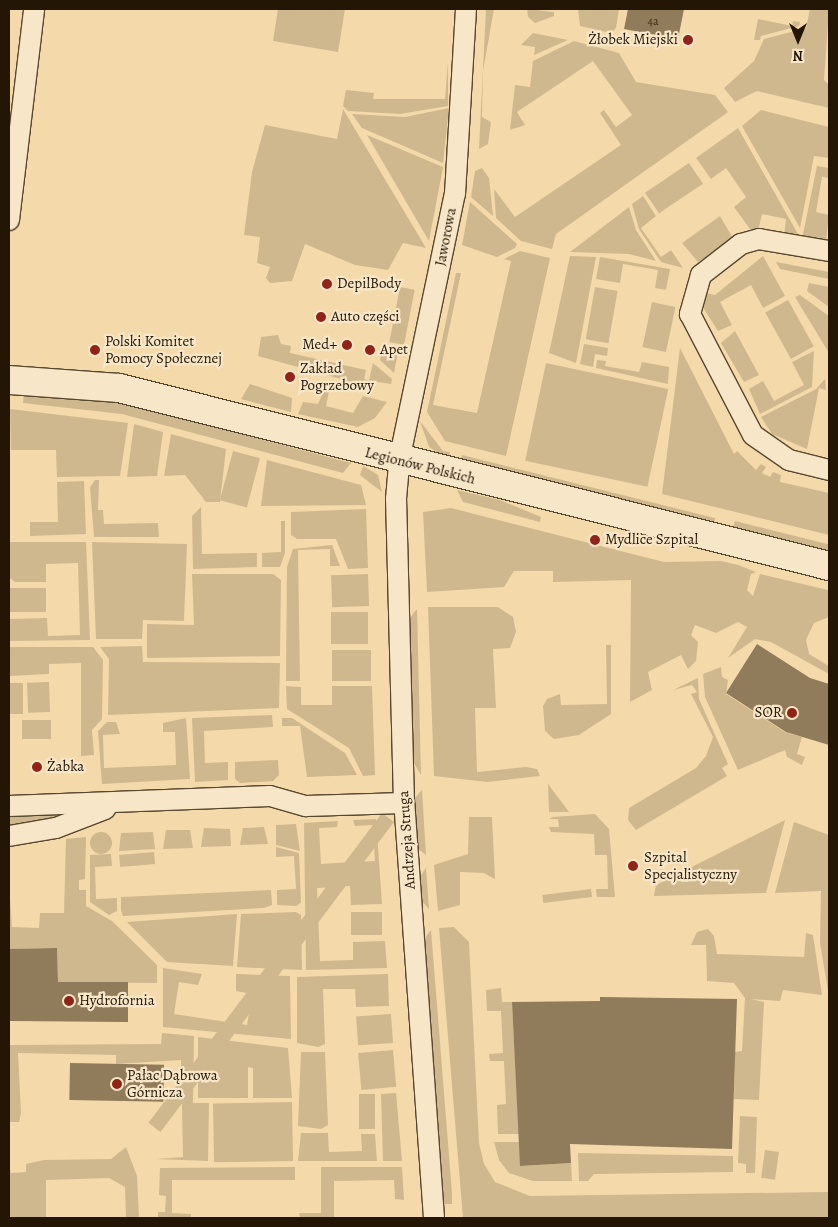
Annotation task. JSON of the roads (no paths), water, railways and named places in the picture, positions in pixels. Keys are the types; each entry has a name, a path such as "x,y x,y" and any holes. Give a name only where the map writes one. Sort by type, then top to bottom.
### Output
{"street":[{"path":"9,220 34,9"},
{"name":"Jaworowa","path":"399,461 454,194 466,9"},
{"path":"829,252 759,239 741,244 701,275 690,314 753,435 789,460 829,470"},
{"name":"Legionów Polskich","path":"9,380 119,388 399,461 829,566"},
{"name":"Andrzeja Struga","path":"399,461 395,540 404,804 434,1218"},
{"path":"9,806 120,804 270,796 306,806 404,804"},
{"path":"9,836 56,828 120,804"}],"place":[{"name":"Żłobek Miejski","path":"688,40"},
{"name":"DepilBody","path":"327,284"},
{"name":"Auto części","path":"321,317"},
{"name":"Med+","path":"347,345"},
{"name":"Polski Komitet Pomocy Społecznej","path":"95,350"},
{"name":"Apet","path":"370,350"},
{"name":"Zakład Pogrzebowy","path":"290,377"},
{"name":"Mydlice Szpital","path":"595,540"},
{"name":"SOR","path":"792,713"},
{"name":"Żabka","path":"37,767"},
{"name":"Szpital Specjalistyczny","path":"633,866"},
{"name":"Hydrofornia","path":"69,1001"},
{"name":"Pałac Dąbrowa Górnicza","path":"117,1084"}]}
